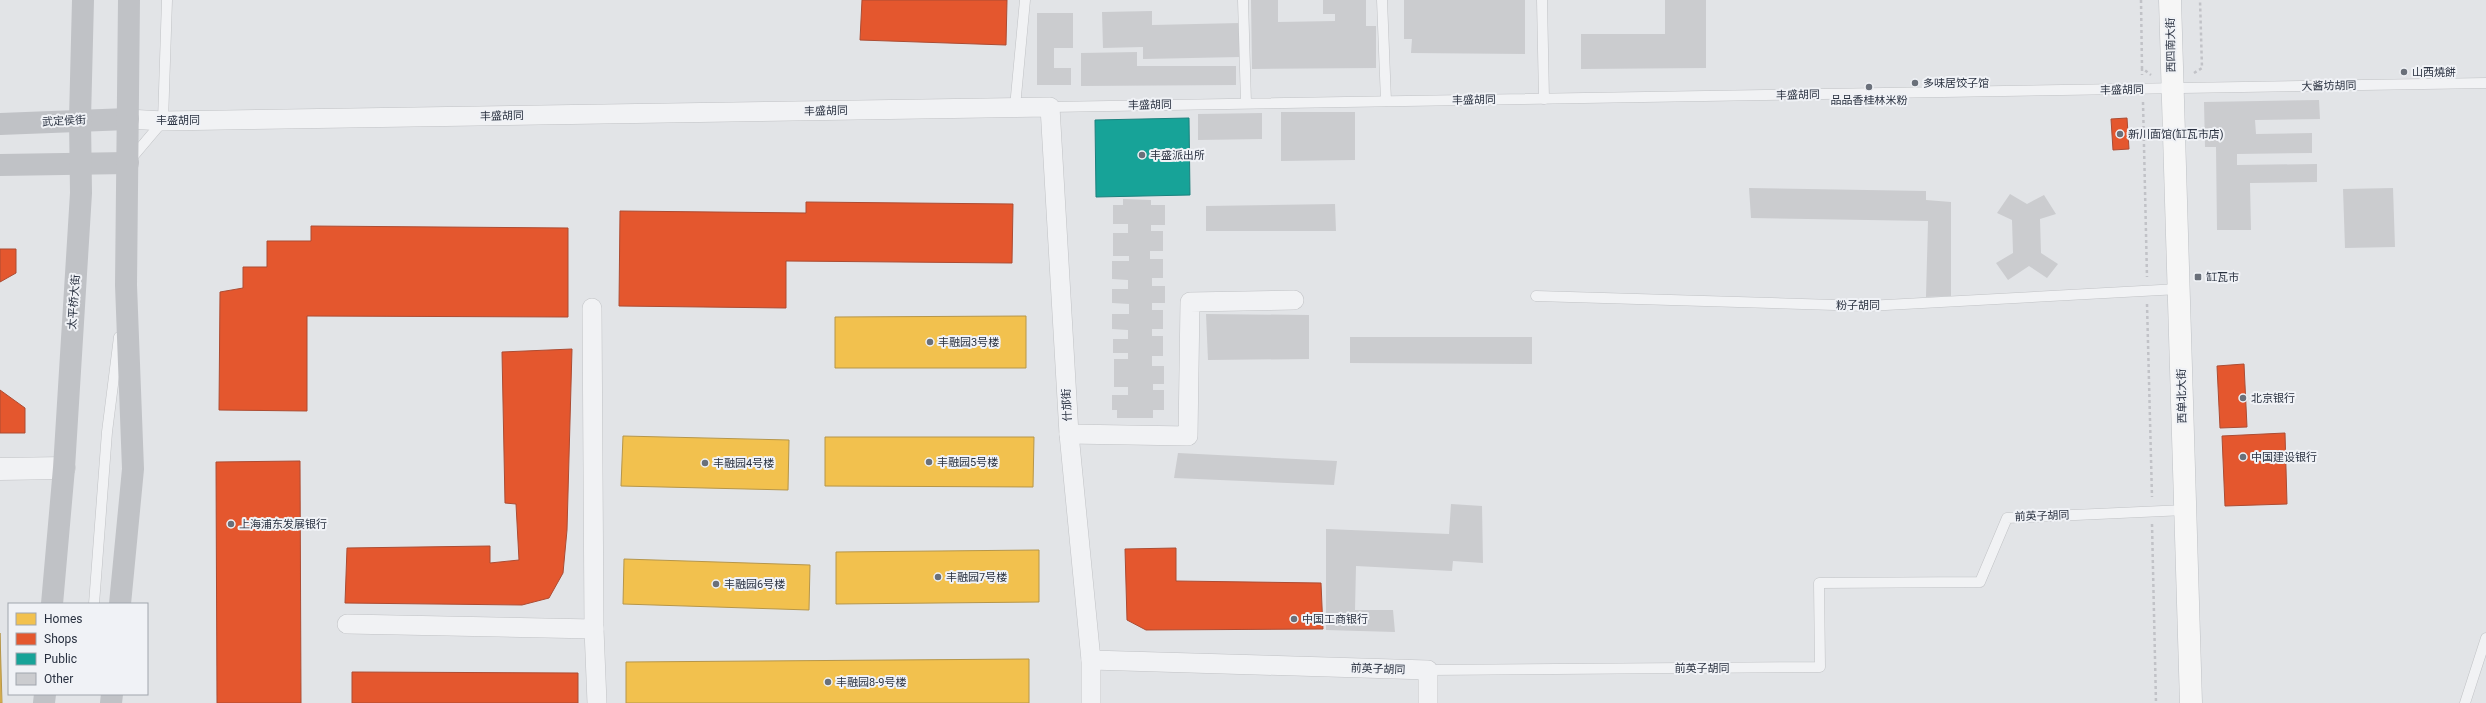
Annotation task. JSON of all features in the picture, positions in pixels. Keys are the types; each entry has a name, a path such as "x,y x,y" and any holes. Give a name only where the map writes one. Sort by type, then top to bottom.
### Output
{"main road":[{"name":"太平桥大街","path":"52,603 64,468 81,163 80,120 83,0"},
{"path":"120,603 133,469 126,285 129,0"},
{"name":"西四南大街","path":"2170,0 2172,89"},
{"name":"西单北大街","path":"2172,89 2191,703"},
{"name":"武定侯街","path":"0,124 128,119"},
{"path":"0,165 128,163"}],"street":[{"name":"丰盛胡同","path":"128,119 163,121 1050,107"},
{"name":"什邡街","path":"1050,107 1069,434 1091,660 1091,703"},
{"path":"1069,434 1188,436 1190,302 1294,300"},
{"path":"592,308 594,629 597,703"},
{"path":"0,469 64,468"},
{"path":"347,624 594,629"},
{"name":"前英子胡同","path":"1091,660 1428,670"},
{"path":"1428,670 1428,703"}],"lane":[{"path":"128,163 163,121 167,0"},
{"path":"1016,107 1025,0"},
{"path":"1243,0 1246,103"},
{"path":"1382,0 1386,101"},
{"path":"1542,0 1544,99"},
{"name":"大酱坊胡同","path":"2172,89 2486,83"},
{"name":"丰盛胡同","path":"1050,107 2172,89"},
{"path":"94,603 107,432 126,285"},
{"name":"粉子胡同","path":"1536,296 1867,306 2179,290"},
{"name":"前英子胡同","path":"1428,670 1820,667 1819,583 1980,582 2006,518 2185,510"},
{"path":"2466,703 2486,638"}],"path":[{"path":"2141,0 2156,703"},
{"path":"2142,68 2172,89 2202,68 2200,0"}],"building: Homes":[{"name":"丰融园3号楼","path":"1026,316 1026,368 835,368 835,317"},
{"name":"丰融园4号楼","path":"623,436 789,440 788,490 621,486"},
{"name":"丰融园5号楼","path":"825,437 1034,437 1033,487 825,486"},
{"name":"丰融园7号楼","path":"1039,550 1039,602 836,604 836,552"},
{"name":"丰融园6号楼","path":"624,559 810,565 809,610 623,604"},
{"path":"0,633 2,703 0,703"},
{"name":"丰融园8-9号楼","path":"1029,659 1029,703 626,703 626,662"}],"building: Shops":[{"path":"862,0 1007,0 1006,45 860,40"},
{"name":"新川面馆(缸瓦市店)","path":"2127,118 2129,149 2113,150 2111,119"},
{"path":"806,202 1013,204 1012,263 786,261 786,308 619,306 620,211 806,213"},
{"path":"311,226 568,228 568,317 307,316 307,411 219,410 220,292 243,288 243,267 267,267 267,241 311,241"},
{"path":"0,249 16,249 16,273 0,282"},
{"path":"572,349 567,530 563,573 549,598 522,605 345,603 347,548 490,546 490,563 519,560 516,504 505,503 502,352"},
{"path":"2244,364 2247,427 2220,428 2217,366"},
{"path":"0,390 25,408 25,433 0,433"},
{"path":"2285,433 2287,504 2225,506 2222,436"},
{"path":"300,461 301,703 217,703 216,462"},
{"path":"1176,548 1176,581 1321,583 1323,629 1146,630 1127,620 1125,549"},
{"path":"352,672 578,673 578,703 352,703"}],"building: Public":[{"path":"1189,118 1190,195 1096,197 1095,120"}],"building: Other":[{"path":"1251,0 1278,0 1278,22 1335,21 1335,14 1323,14 1323,0 1366,0 1366,26 1376,26 1376,68 1252,69"},
{"path":"1404,0 1525,0 1525,54 1411,53 1412,39 1404,39"},
{"path":"1665,0 1706,0 1706,68 1581,69 1581,34 1665,34"},
{"path":"1152,11 1152,25 1240,23 1240,57 1143,59 1143,47 1103,48 1102,12"},
{"path":"1037,13 1073,13 1073,48 1054,48 1054,68 1071,68 1071,85 1037,85"},
{"path":"1137,52 1137,66 1236,66 1236,85 1081,86 1081,53"},
{"path":"2319,100 2320,119 2255,120 2256,134 2312,133 2312,153 2237,154 2237,165 2317,164 2317,182 2250,183 2251,230 2217,230 2216,147 2205,147 2204,102"},
{"path":"1281,112 1355,112 1355,160 1281,161"},
{"path":"1262,113 1262,139 1198,140 1198,114"},
{"path":"1749,188 1926,191 1926,200 1951,202 1951,296 1926,297 1928,221 1751,218"},
{"path":"2393,188 2395,247 2345,248 2343,189"},
{"path":"2010,194 2027,204 2044,195 2056,214 2040,219 2041,253 2058,264 2047,278 2029,266 2008,280 1996,263 2013,253 2012,220 1997,213"},
{"path":"1123,199 1151,200 1151,205 1165,205 1165,225 1151,225 1151,231 1163,231 1163,251 1150,251 1150,259 1163,259 1163,278 1152,278 1152,286 1165,286 1165,303 1152,303 1152,310 1163,310 1163,329 1152,329 1152,336 1163,336 1163,356 1152,356 1152,366 1164,366 1164,384 1153,384 1153,390 1164,390 1164,410 1153,410 1153,418 1117,418 1117,410 1112,410 1112,395 1128,395 1128,387 1114,387 1114,359 1128,359 1128,353 1113,353 1113,339 1128,339 1128,330 1112,329 1112,314 1129,314 1129,304 1112,303 1112,289 1128,289 1128,280 1112,279 1112,261 1129,261 1129,256 1113,256 1113,233 1128,233 1128,224 1113,224 1113,205 1123,205"},
{"path":"1335,204 1336,231 1206,231 1206,206"},
{"path":"1206,314 1309,315 1309,359 1208,360"},
{"path":"1350,337 1532,337 1532,364 1350,363"},
{"path":"1178,453 1337,461 1334,485 1174,478"},
{"path":"1451,504 1482,506 1483,563 1453,561 1452,571 1356,566 1355,610 1393,610 1395,632 1326,630 1326,529 1449,534"}],"place":[{"name":"山西燒餅","path":"2404,72"},
{"name":"多味居饺子馆","path":"1915,83"},
{"name":"品品香桂林米粉","path":"1869,87"},
{"name":"新川面馆(缸瓦市店)","path":"2120,134"},
{"name":"丰盛派出所","path":"1142,155"},
{"name":"缸瓦市","path":"2198,277"},
{"name":"丰融园3号楼","path":"930,342"},
{"name":"北京银行","path":"2243,398"},
{"name":"中国建设银行","path":"2243,457"},
{"name":"丰融园5号楼","path":"929,462"},
{"name":"丰融园4号楼","path":"705,463"},
{"name":"上海浦东发展银行","path":"231,524"},
{"name":"丰融园7号楼","path":"938,577"},
{"name":"丰融园6号楼","path":"716,584"},
{"name":"中国工商银行","path":"1294,619"},
{"name":"丰融园8-9号楼","path":"828,682"}]}
